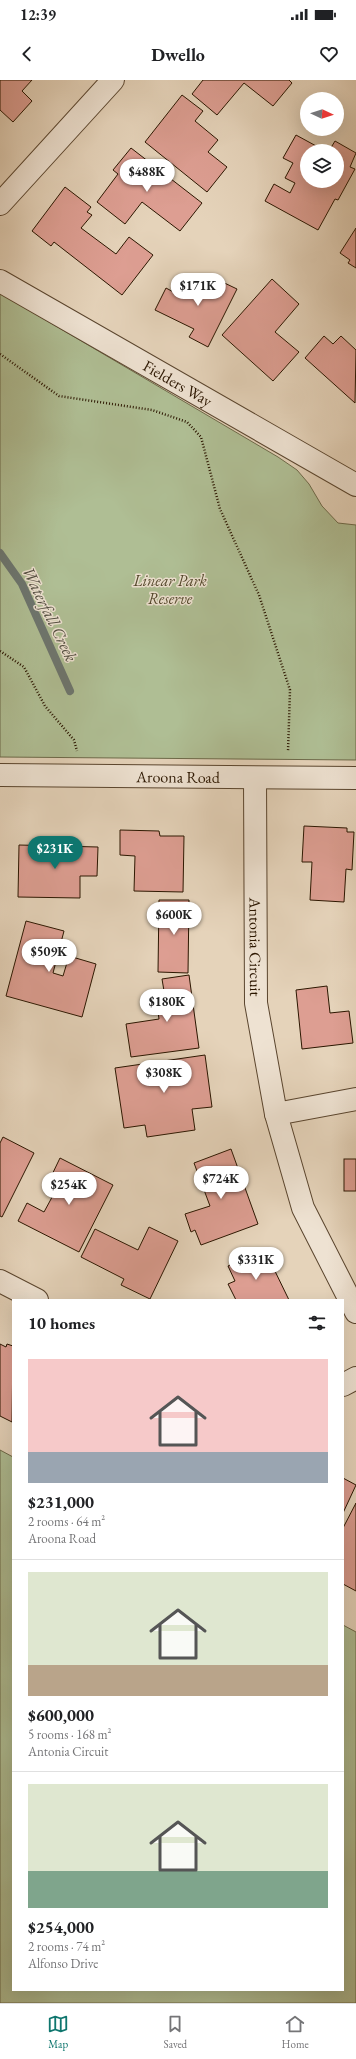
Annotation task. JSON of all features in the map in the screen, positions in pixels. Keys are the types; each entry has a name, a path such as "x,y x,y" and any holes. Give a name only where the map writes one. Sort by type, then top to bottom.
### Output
{"street":[{"path":"0,204 114,80"},
{"name":"Fielders Way","path":"0,281 356,485"},
{"name":"Aroona Road","path":"0,774 356,778"},
{"name":"Antonia Circuit","path":"255,778 256,1003 276,1114 303,1208 356,1312"},
{"path":"276,1114 356,1099"},
{"path":"0,1281 36,1299"},
{"path":"344,1385 356,1378"}],"path":[{"path":"0,354 59,396 152,410 187,422 201,437 220,509 259,595 290,690 288,778"},
{"path":"0,650 24,667 45,706 74,740 86,776"}],"green space":[{"name":"Linear Park Reserve","path":"0,293 278,457 297,470 309,484 322,506 338,523 356,525 356,760 0,757"},
{"path":"0,1450 12,1456 12,1991 344,1991 344,1626 356,1632 356,2003 0,2003"}],"building":[{"path":"0,80 32,80 22,91 32,101 13,122 0,110"},
{"path":"203,80 289,80 292,83 273,106 244,83 217,115 192,94"},
{"path":"182,95 203,111 195,121 218,140 208,152 227,167 207,192 145,142"},
{"path":"296,135 312,144 300,144 300,188 344,188 344,146 356,153 350,167 355,169 338,200 335,199 318,230 265,201 274,184 290,193 295,183 285,178 293,163 283,158"},
{"path":"335,141 340,144 333,144"},
{"path":"131,148 202,203 180,231 142,202 125,224 97,202 118,174 113,170"},
{"path":"65,187 91,207 87,212 92,215 81,228 116,254 129,237 153,255 122,295 54,242 51,246 32,231"},
{"path":"356,228 356,268 348,263 350,260 340,253"},
{"path":"188,275 210,286 214,278 237,289 208,347 189,337 194,329 155,310 166,288 179,295"},
{"path":"272,279 299,304 275,332 299,352 273,381 222,335"},
{"path":"324,336 333,344 341,336 356,350 355,403 305,358"},
{"path":"304,826 347,828 347,832 354,832 352,870 346,869 344,902 310,900 312,862 302,862"},
{"path":"120,830 159,831 160,836 184,836 183,892 134,891 135,856 120,855"},
{"path":"19,845 98,847 97,876 80,876 80,898 18,897"},
{"path":"159,900 189,900 188,973 158,972"},
{"path":"26,921 64,931 53,973 63,976 69,956 96,964 82,1017 6,996"},
{"path":"189,975 199,1048 131,1057 126,1024 159,1019 156,999 165,997 162,979"},
{"path":"327,986 330,1013 349,1011 353,1043 302,1049 296,990"},
{"path":"205,1055 212,1107 192,1109 195,1130 147,1137 145,1125 124,1128 115,1068"},
{"path":"3,1137 34,1153 2,1217 0,1216 0,1143"},
{"path":"231,1149 258,1224 201,1245 195,1230 191,1232 185,1214 210,1206 194,1163"},
{"path":"60,1158 113,1185 79,1252 18,1221 27,1203 44,1212 57,1188 48,1183"},
{"path":"344,1159 356,1159 356,1191 344,1191"},
{"path":"149,1227 178,1241 150,1299 121,1285 124,1279 81,1257 95,1229 138,1250"},
{"path":"259,1252 266,1268 272,1265 289,1299 236,1299 228,1284 235,1281 228,1266"},
{"path":"0,1344 6,1347 7,1344 12,1346 12,1422 0,1416"},
{"path":"344,1479 356,1485 344,1511"},
{"path":"356,1503 356,1591 344,1585 344,1526"}],"waterway":[{"name":"Waterfall Creek","path":"0,553 22,584 70,691"}]}
